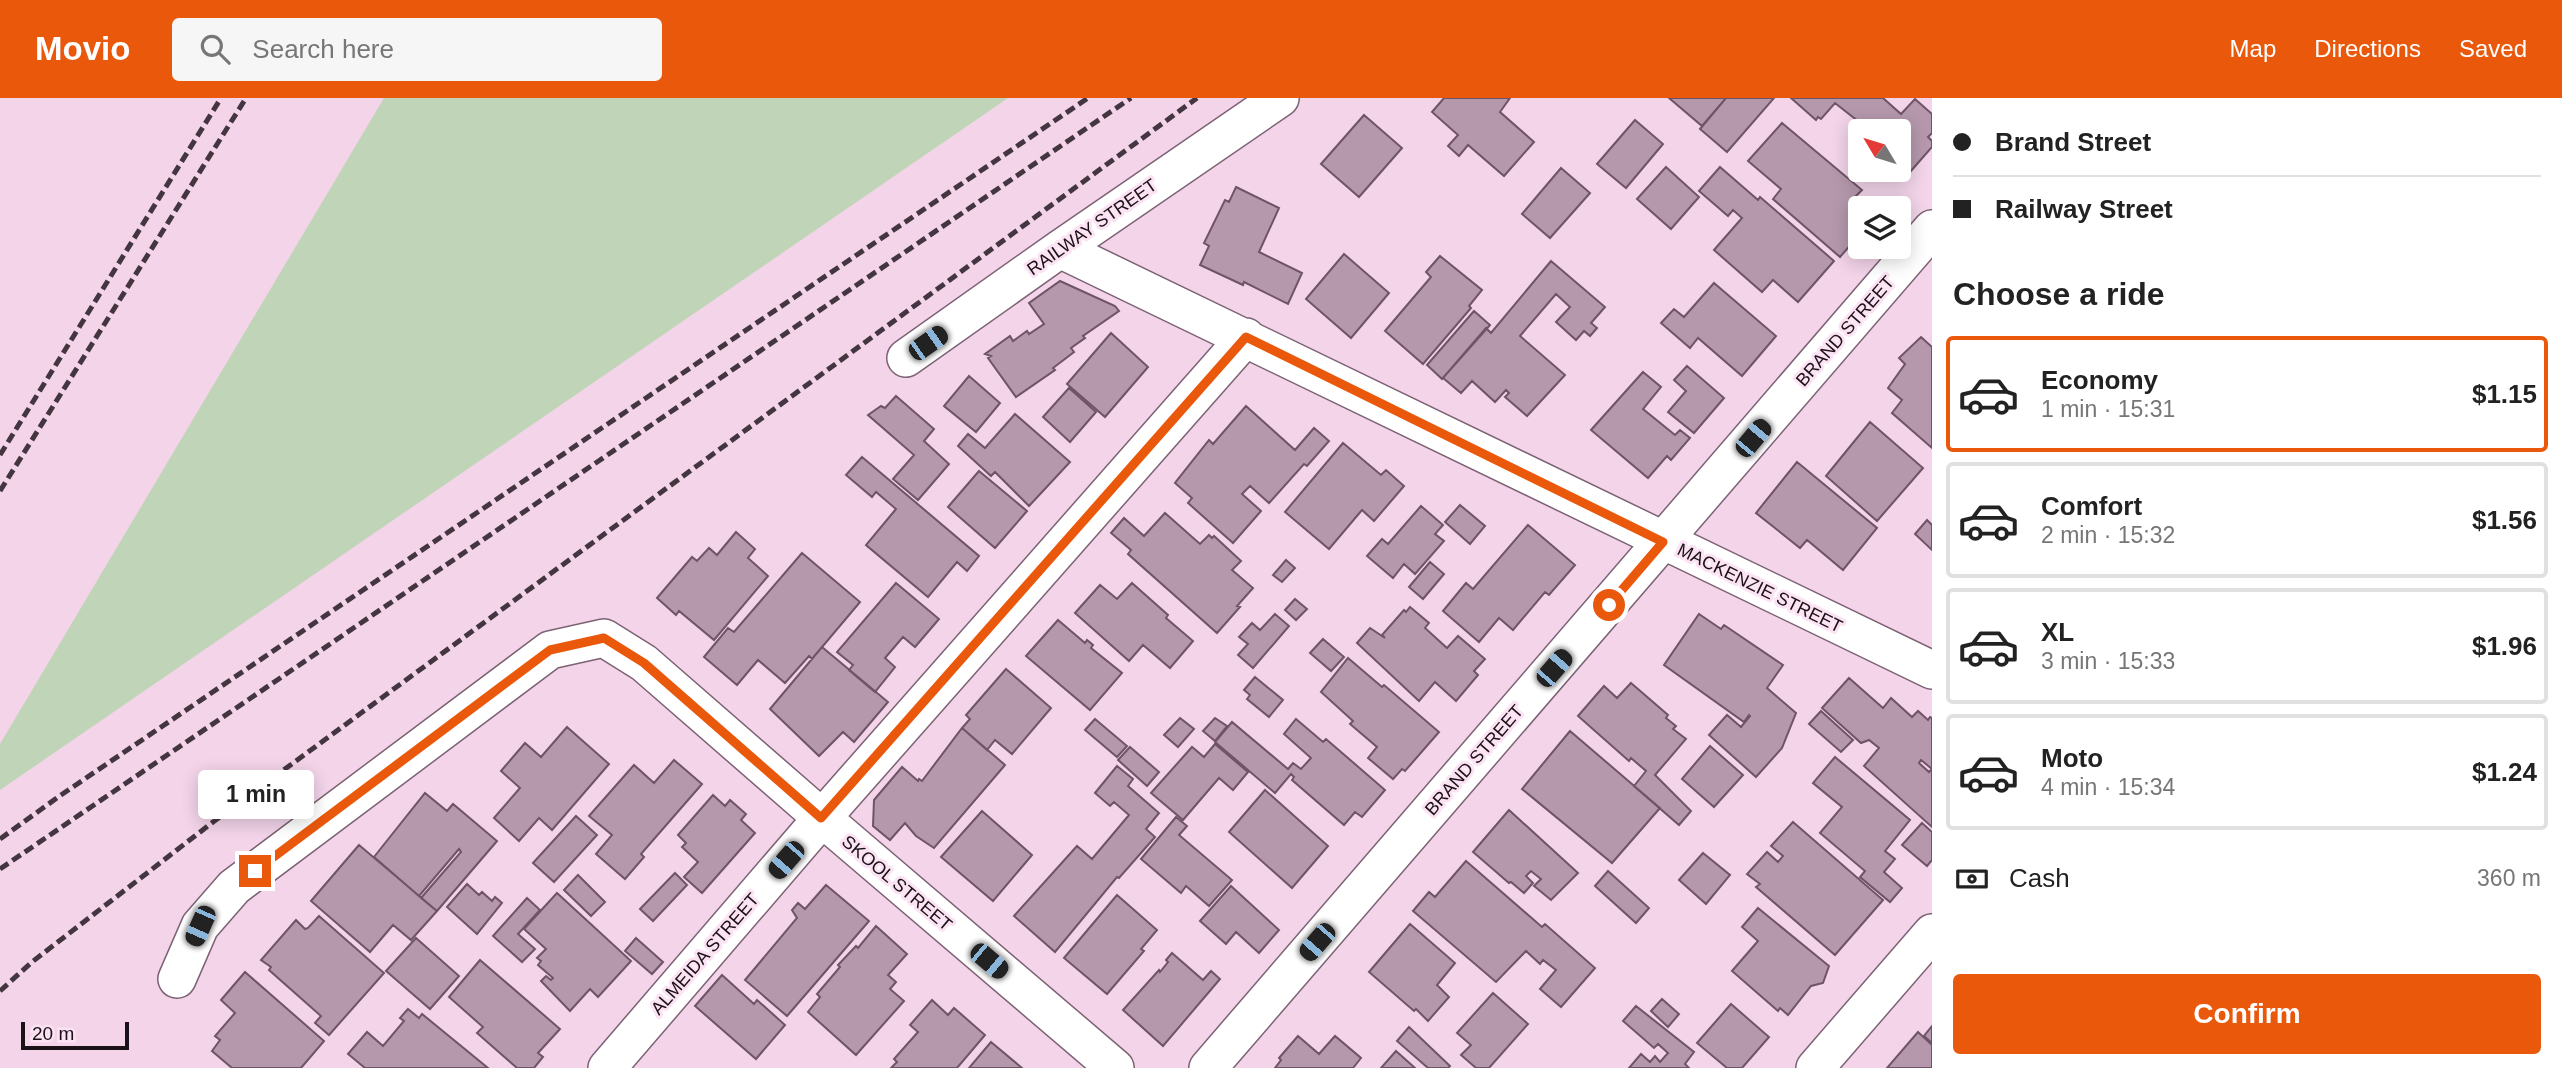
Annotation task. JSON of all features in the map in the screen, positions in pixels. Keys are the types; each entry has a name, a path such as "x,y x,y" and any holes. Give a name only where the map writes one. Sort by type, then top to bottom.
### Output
{"street":[{"name":"RAILWAY STREET","path":"906,358 1280,98"},
{"name":"BRAND STREET","path":"1208,1068 1932,229"},
{"name":"MACKENZIE STREET","path":"1060,249 1932,670"},
{"name":"ALMEIDA STREET","path":"607,1068 821,818 1246,337"},
{"name":"SKOOL STREET","path":"177,979 200,926 234,887 550,650 604,638 644,663 821,818 1115,1068"},
{"path":"1815,1068 1932,933"}],"green space":[{"path":"384,98 1008,98 0,790 0,744"}],"building":[{"path":"1444,98 1510,98 1500,112 1534,142 1504,176 1468,145 1459,156 1448,146 1458,135 1432,112"},
{"path":"1669,98 1726,98 1702,126"},
{"path":"1726,98 1774,98 1727,152 1700,129"},
{"path":"1791,98 1883,98 1901,114 1915,99 1932,114 1932,133 1928,137 1932,141 1932,147 1911,171 1911,119 1855,119 1835,103 1821,119 1818,117 1816,120"},
{"path":"1364,115 1402,148 1359,197 1321,164"},
{"path":"1635,120 1663,144 1626,188 1597,164"},
{"path":"1782,123 1848,178 1848,182 1852,182 1862,190 1856,196 1848,196 1848,248 1840,257 1773,199 1781,189 1748,161"},
{"path":"1666,167 1699,197 1671,229 1637,199"},
{"path":"1720,167 1758,200 1760,197 1834,261 1798,302 1773,280 1762,292 1714,250 1742,218 1733,210 1728,216 1699,191"},
{"path":"1561,168 1590,193 1550,238 1522,214"},
{"path":"1236,187 1279,208 1259,252 1302,273 1288,304 1244,282 1243,285 1200,265 1209,246 1204,243 1225,200 1229,202"},
{"path":"1344,254 1389,293 1351,338 1306,299"},
{"path":"1440,256 1482,290 1469,306 1471,308 1423,364 1385,331 1431,277 1426,272"},
{"path":"1551,261 1605,307 1591,323 1597,328 1590,336 1584,331 1576,340 1556,322 1570,307 1556,294 1520,336 1565,375 1527,416 1505,397 1509,393 1506,390 1495,402 1472,381 1461,393 1443,378 1486,328 1491,333"},
{"path":"1060,281 1115,306 1119,311 1083,336 1085,338 1071,348 1074,352 1053,368 1055,370 1016,397 988,358 991,356 985,354 1010,336 1013,341 1044,324 1029,303"},
{"path":"1714,283 1776,336 1742,376 1698,338 1690,348 1661,323 1674,309 1684,317"},
{"path":"1474,311 1490,325 1442,379 1427,365"},
{"path":"1111,333 1148,367 1105,417 1067,384"},
{"path":"1921,337 1932,347 1932,448 1892,413 1902,400 1888,388 1905,364 1899,358"},
{"path":"1687,366 1724,398 1694,433 1668,412 1686,391 1674,380"},
{"path":"1643,372 1661,387 1643,409 1675,435 1680,430 1690,438 1671,460 1667,456 1648,478 1591,430"},
{"path":"969,376 1000,403 976,432 944,406"},
{"path":"1069,388 1096,412 1070,442 1043,417"},
{"path":"896,396 934,429 924,441 949,464 918,500 893,479 914,455 868,415 881,406 885,408"},
{"path":"1246,406 1295,450 1314,428 1329,441 1269,503 1250,486 1242,494 1261,511 1233,543 1188,503 1192,498 1175,483 1209,440 1213,444"},
{"path":"1015,414 1070,462 1029,506 995,472 991,476 958,446 968,434 985,448"},
{"path":"1870,422 1923,468 1877,521 1826,476"},
{"path":"1343,443 1381,475 1386,470 1404,486 1374,521 1362,510 1329,549 1285,512"},
{"path":"862,457 979,556 967,571 957,562 928,597 866,545 896,509 876,492 872,497 846,475"},
{"path":"1797,462 1877,528 1843,570 1807,540 1800,548 1756,513"},
{"path":"979,471 1027,511 995,548 948,507"},
{"path":"1460,505 1485,526 1470,544 1445,522"},
{"path":"1421,506 1443,525 1435,534 1444,541 1415,574 1404,564 1393,578 1367,556 1382,539 1388,544"},
{"path":"1165,513 1200,544 1209,535 1212,538 1214,536 1241,561 1232,570 1253,588 1217,633 1128,554 1131,550 1111,533 1124,518 1144,536"},
{"path":"1927,520 1932,525 1932,550 1915,534"},
{"path":"1528,525 1575,565 1549,595 1545,592 1513,630 1499,618 1479,642 1443,611 1466,583 1473,589"},
{"path":"736,532 755,549 748,558 768,576 714,640 679,611 676,615 657,598 692,557 697,561 709,548 717,555"},
{"path":"802,553 860,602 812,659 809,656 785,683 758,660 737,685 704,657 728,628 734,632"},
{"path":"1286,560 1295,568 1282,582 1273,575"},
{"path":"1430,562 1444,574 1423,599 1409,587"},
{"path":"896,583 939,619 915,647 903,637 885,658 895,667 875,692 849,670 853,665 837,652"},
{"path":"1132,583 1193,641 1170,668 1143,645 1129,661 1075,613 1100,585 1117,599"},
{"path":"1295,599 1307,609 1296,620 1285,610"},
{"path":"1410,607 1429,623 1425,628 1447,648 1458,636 1485,659 1474,671 1478,675 1456,701 1435,682 1419,701 1357,643 1370,628 1385,638 1382,635 1404,610 1406,612"},
{"path":"1275,614 1289,626 1253,668 1238,655 1248,644 1239,637 1252,623 1260,630"},
{"path":"1699,614 1721,629 1724,625 1783,665 1767,688 1796,713 1782,748 1756,777 1709,735 1727,715 1741,727 1750,716 1744,722 1664,665"},
{"path":"1058,620 1085,643 1087,640 1093,645 1091,648 1122,673 1090,710 1026,656"},
{"path":"1323,639 1344,657 1331,671 1310,653"},
{"path":"822,647 888,702 854,742 843,732 819,756 770,709"},
{"path":"1348,658 1439,732 1405,771 1402,769 1393,779 1368,758 1377,747 1350,724 1353,721 1321,692"},
{"path":"1006,669 1051,708 1012,754 995,740 987,750 962,728 970,719 966,715"},
{"path":"1255,677 1283,700 1269,717 1247,699 1250,695 1244,690"},
{"path":"1849,678 1883,708 1891,698 1912,717 1918,711 1928,720 1932,718 1932,769 1932,827 1864,766 1879,748 1869,740 1861,743 1822,708","holes":["1921,760 1932,769 1929,772 1919,763"]},
{"path":"1631,683 1668,715 1666,718 1676,726 1673,729 1686,739 1655,775 1691,811 1679,825 1634,786 1646,771 1631,758 1629,761 1578,716 1604,686 1617,698"},
{"path":"1821,711 1853,740 1841,752 1809,724"},
{"path":"1180,718 1194,729 1178,747 1164,735"},
{"path":"1215,718 1227,726 1215,741 1203,731"},
{"path":"1095,719 1127,746 1117,757 1085,730"},
{"path":"1296,719 1323,742 1326,739 1385,790 1362,817 1355,812 1344,825 1292,780 1294,777 1291,774 1275,793 1215,742 1232,722 1288,769 1293,763 1301,769 1311,758 1284,734"},
{"path":"567,727 609,764 552,830 539,818 519,841 494,818 520,788 501,771 525,743 541,757"},
{"path":"962,728 1005,765 934,848 916,836 905,823 890,840 873,826 874,800 902,767 918,781 922,781"},
{"path":"1570,731 1660,808 1612,863 1522,789"},
{"path":"1215,744 1248,772 1233,790 1219,778 1183,820 1151,793 1192,747 1204,757"},
{"path":"1710,746 1743,775 1714,807 1682,779"},
{"path":"1130,747 1159,772 1147,786 1118,760"},
{"path":"1835,757 1910,820 1885,851 1895,859 1884,872 1902,888 1890,902 1860,877 1865,871 1820,833 1842,807 1813,783"},
{"path":"674,760 702,784 641,854 644,857 625,879 596,854 612,835 589,816 634,765 654,783"},
{"path":"1117,766 1133,779 1128,786 1159,813 1146,829 1155,837 1119,878 1117,877 1055,952 1014,916 1077,846 1092,859 1129,815 1114,802 1110,806 1095,793"},
{"path":"1265,790 1328,846 1292,888 1229,832"},
{"path":"425,793 447,811 453,804 497,841 437,911 421,898 461,852 459,849 419,896 374,857"},
{"path":"713,795 725,806 730,800 746,814 741,820 755,833 702,893 684,877 698,862 682,847 686,843 678,835"},
{"path":"1509,810 1578,873 1551,900 1534,886 1541,879 1531,871 1526,876 1533,883 1524,893 1473,852"},
{"path":"982,811 1032,855 993,901 941,857"},
{"path":"576,816 597,835 554,882 533,863"},
{"path":"1176,817 1187,826 1179,835 1232,880 1209,906 1186,886 1181,893 1141,859"},
{"path":"1793,822 1883,900 1835,955 1756,887 1760,884 1747,874 1767,852 1778,862 1783,856 1771,846"},
{"path":"1922,823 1932,832 1932,860 1927,866 1902,845"},
{"path":"359,845 437,911 411,940 393,925 370,952 311,901"},
{"path":"1703,853 1730,875 1706,904 1679,880"},
{"path":"1466,861 1542,927 1545,924 1595,968 1561,1007 1540,989 1556,970 1543,960 1540,964 1526,951 1496,982 1413,911 1429,892 1435,897"},
{"path":"1608,871 1649,908 1636,923 1595,886"},
{"path":"675,873 687,885 653,921 640,909"},
{"path":"578,875 605,902 591,916 564,890"},
{"path":"467,884 479,895 482,892 492,901 495,897 502,903 477,934 447,907"},
{"path":"826,885 869,921 787,1016 745,980 797,918 792,910 798,903 805,909"},
{"path":"1231,886 1279,930 1259,953 1236,932 1226,944 1200,921"},
{"path":"557,893 631,961 598,997 590,989 570,1011 541,981 546,976 551,980 553,978 538,965 541,961 537,958 546,949 524,929"},
{"path":"1117,895 1157,930 1141,949 1144,951 1107,994 1064,958"},
{"path":"527,898 540,910 518,934 535,949 522,962 493,936"},
{"path":"1758,908 1829,966 1823,983 1811,986 1788,1015 1780,1008 1778,1011 1732,971 1758,941 1742,927"},
{"path":"319,916 384,973 329,1035 315,1023 321,1016 261,960 296,920 305,929"},
{"path":"1410,924 1455,963 1437,985 1449,997 1428,1021 1369,972"},
{"path":"876,926 907,954 888,975 896,982 890,989 904,1001 856,1055 808,1012 820,997 817,994 840,967 838,965 856,946 858,948"},
{"path":"416,938 459,976 430,1009 386,971"},
{"path":"636,938 663,962 652,974 625,951"},
{"path":"1172,953 1203,980 1211,971 1220,979 1163,1046 1123,1010 1159,970 1160,972"},
{"path":"480,960 560,1029 538,1053 543,1057 534,1068 517,1068 477,1033 483,1027 449,997"},
{"path":"245,972 324,1041 301,1068 232,1068 212,1051 220,1040 215,1036 235,1013 221,1000"},
{"path":"722,975 754,1004 757,1000 785,1025 756,1059 695,1006"},
{"path":"1493,993 1528,1024 1489,1068 1476,1068 1461,1055 1471,1045 1457,1033"},
{"path":"1662,999 1679,1014 1668,1027 1651,1011"},
{"path":"932,1000 948,1015 954,1008 985,1035 957,1068 891,1068 897,1062 894,1059 918,1032 910,1025"},
{"path":"1731,1004 1769,1037 1742,1068 1727,1068 1697,1043"},
{"path":"1636,1006 1694,1052 1685,1064 1689,1068 1629,1068 1641,1054 1650,1062 1655,1056 1660,1062 1668,1053 1658,1044 1654,1048 1623,1021"},
{"path":"408,1009 419,1018 422,1014 488,1068 365,1068 348,1054 367,1032 383,1046 404,1021 400,1018"},
{"path":"1932,1026 1932,1043 1924,1036"},
{"path":"1409,1027 1450,1066 1448,1068 1428,1068 1397,1041"},
{"path":"1918,1032 1932,1045 1932,1068 1887,1068"},
{"path":"1298,1036 1319,1054 1335,1036 1361,1058 1353,1068 1275,1068 1281,1060 1279,1058"},
{"path":"991,1042 1022,1068 969,1068"},
{"path":"1396,1051 1415,1068 1381,1068"}],"railway":[{"path":"0,455 221,98"},
{"path":"0,491 246,98"},
{"path":"0,839 1088,98"},
{"path":"0,869 1131,98"},
{"path":"0,991 32,962 213,822 1197,98"}],"route":[{"path":"255,871 550,650 604,638 644,663 821,818 1246,337 1663,542 1609,605"}]}
